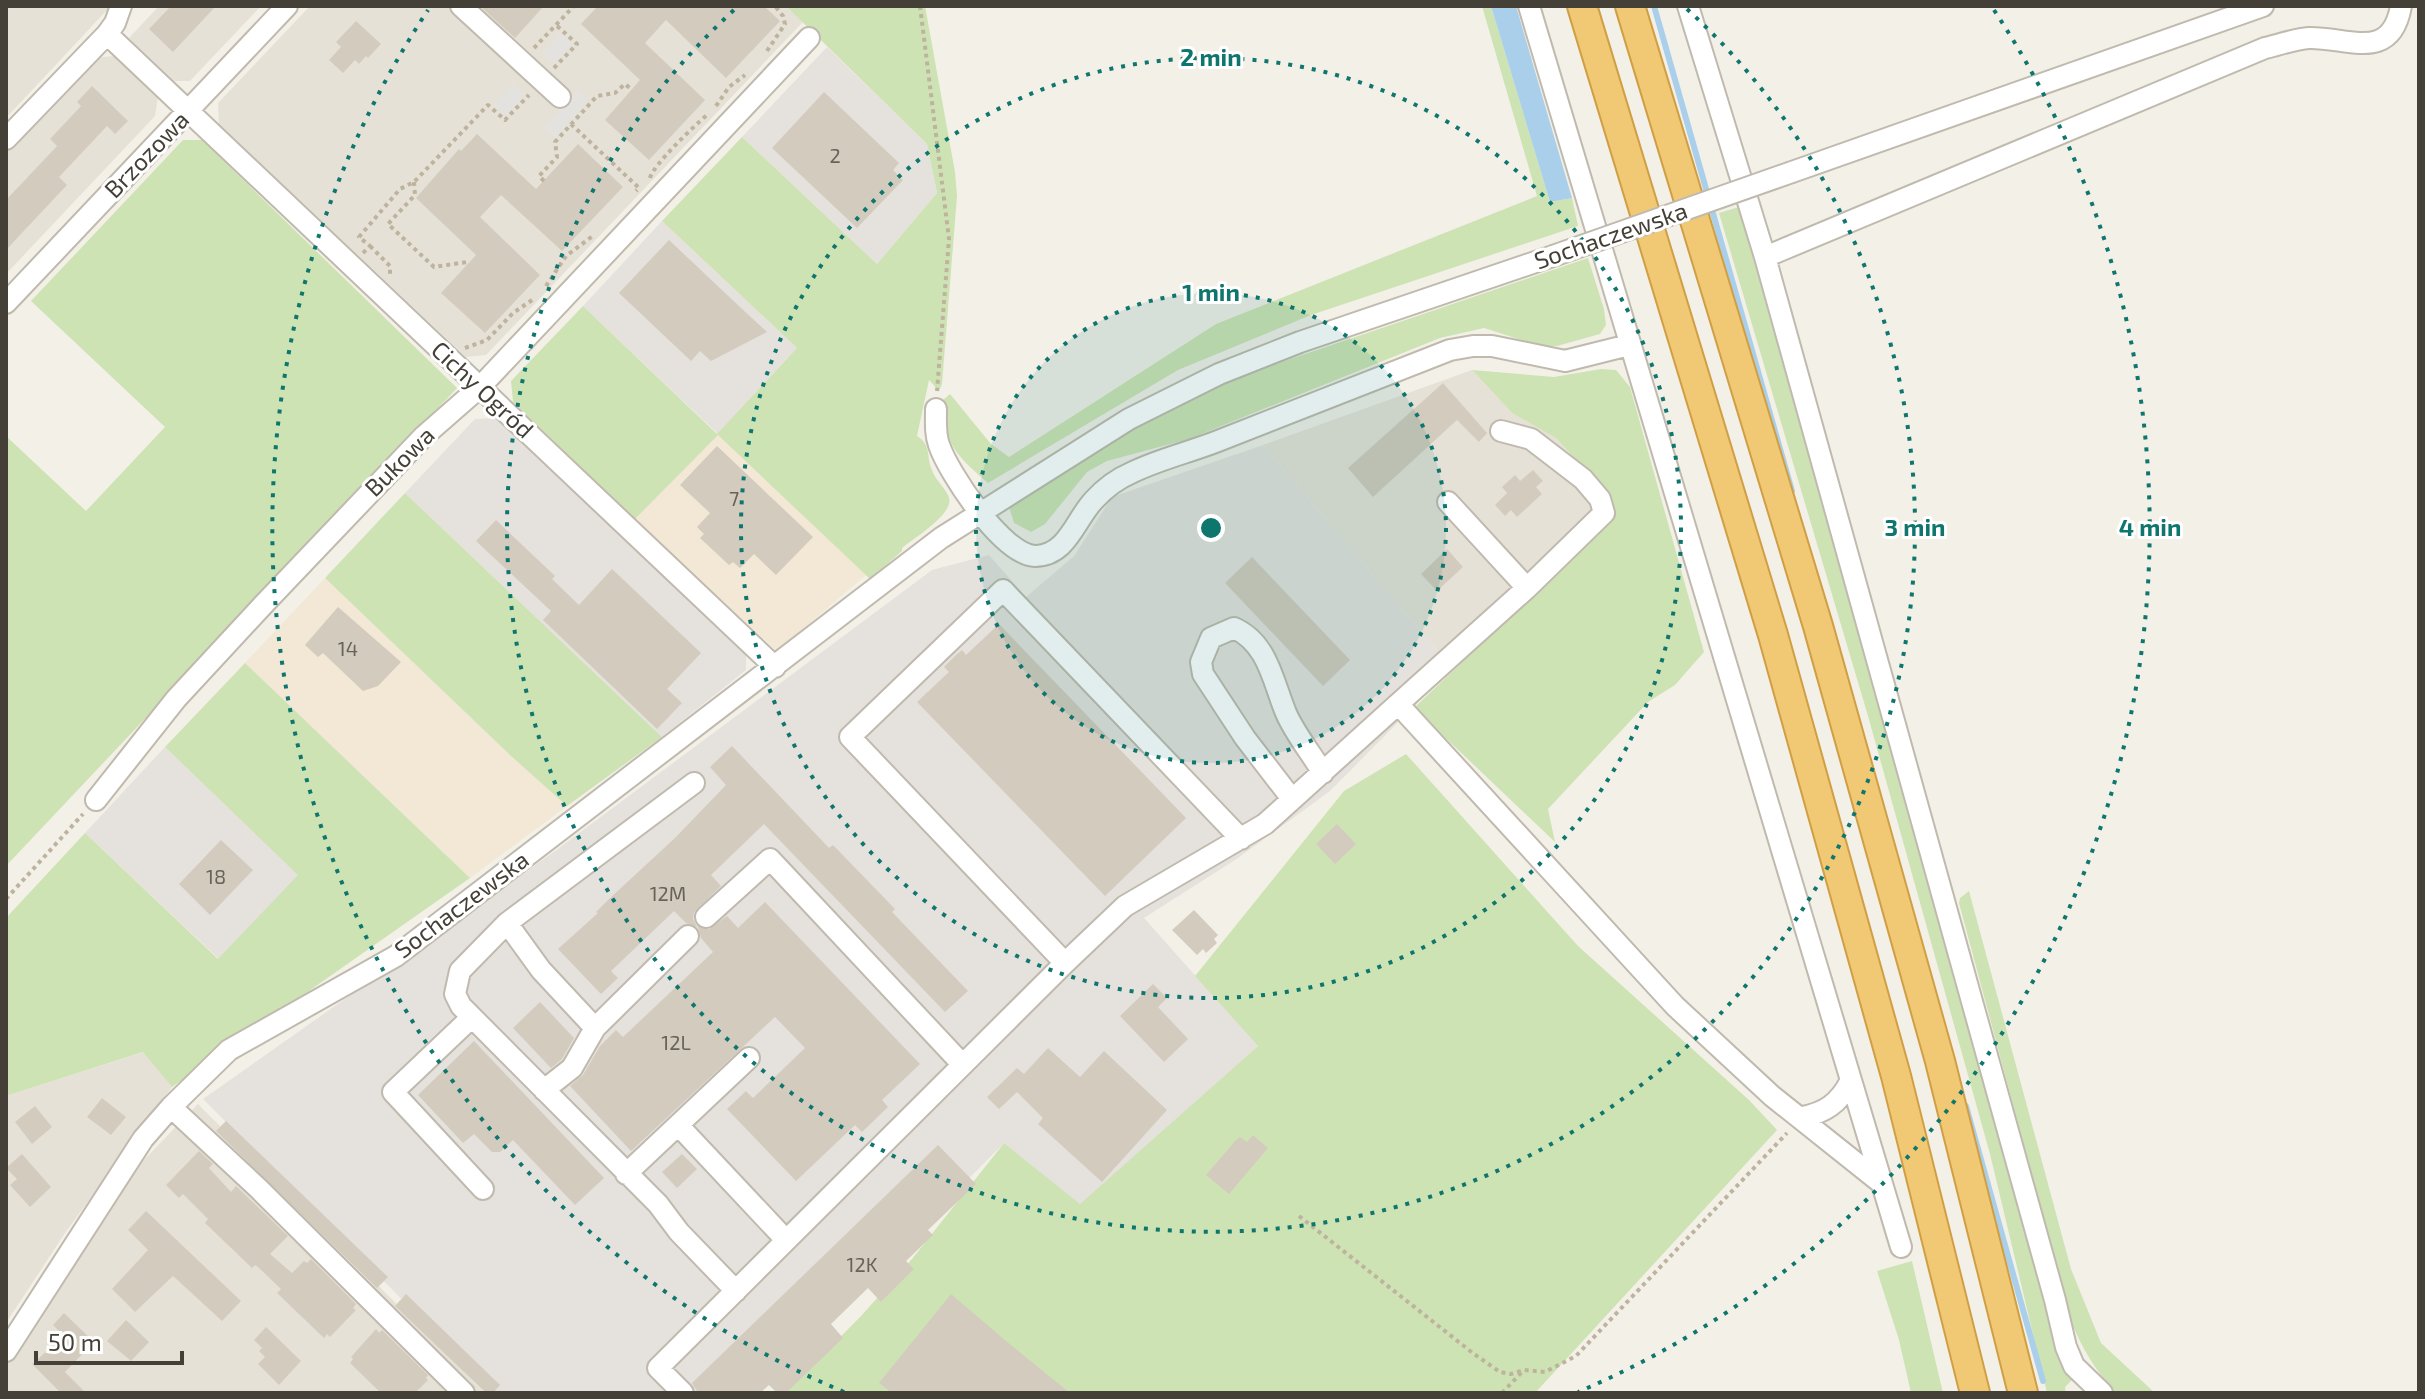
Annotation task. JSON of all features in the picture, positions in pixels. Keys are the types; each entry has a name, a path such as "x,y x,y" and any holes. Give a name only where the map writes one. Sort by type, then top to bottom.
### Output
{"highway":[{"path":"1582,6 1773,635 1896,1076 1975,1393"},
{"path":"1630,6 1818,626 1940,1061 2023,1393"}],"street":[{"path":"6,139 107,34 121,6"},
{"name":"Brzozowa","path":"6,303 287,6"},
{"path":"461,6 560,97"},
{"path":"1529,6 1901,1247"},
{"path":"1688,6 1765,257 2066,1347 2074,1366 2102,1393"},
{"name":"Sochaczewska","path":"6,1351 143,1139 229,1050 396,956 775,667 892,572 980,511 1129,419 1219,374 1300,342 2263,6"},
{"path":"1765,257 2265,48 2304,38 2373,43 2392,32 2401,6"},
{"name":"Cichy Ogród","path":"107,34 775,667"},
{"name":"Bukowa","path":"96,800 176,699 255,614 424,436 480,387 809,38"},
{"path":"936,409 936,435 940,448 980,511 1000,538 1016,550 1037,556 1063,545 1092,501 1109,486 1133,472 1450,350 1492,346 1565,361 1629,345"},
{"path":"683,1393 658,1368 1065,963 1125,906 1265,824 1527,588 1604,513 1600,499 1583,479 1531,439 1501,431"},
{"path":"1448,502 1527,588"},
{"path":"1065,963 850,737 1003,590 1241,839"},
{"path":"1292,799 1245,738 1203,674 1201,662 1211,638 1234,628 1253,641 1274,678 1286,714 1323,773"},
{"path":"1398,704 1675,1006 1772,1096 1880,1182"},
{"path":"694,783 507,923 460,971 455,994 461,1006 658,1204 679,1232 736,1291"},
{"path":"706,917 770,859 962,1064"},
{"path":"507,923 541,970 595,1028"},
{"path":"544,1090 572,1068 595,1028 688,936"},
{"path":"472,1017 393,1092 483,1189"},
{"path":"626,1174 749,1058"},
{"path":"1802,1117 1816,1115 1833,1106 1850,1082"},
{"path":"171,1107 259,1189 464,1393"},
{"path":"678,1125 786,1240"}],"path":[{"path":"521,61 574,6"},
{"path":"765,55 785,24 775,6"},
{"path":"920,6 949,239 936,409"},
{"path":"391,281 390,266 359,237 400,189 414,182 488,105 505,120 577,44 556,25"},
{"path":"631,196 647,182 653,169 683,136 712,111 729,87 749,72"},
{"path":"544,181 539,176 557,157 555,142 597,96 615,93 625,84 631,89"},
{"path":"571,124 639,188"},
{"path":"441,154 448,161"},
{"path":"414,182 415,195 388,224 434,267 467,262"},
{"path":"459,346 468,347 490,338 513,313 537,297 566,256 601,229"},
{"path":"360,257 370,246"},
{"path":"6,899 96,800"},
{"path":"1299,1216 1500,1372 1545,1372 1576,1356 1802,1117"},
{"path":"1502,1393 1524,1370"}],"shaded area":[{"path":"6,6 108,6 108,9 6,118"},
{"path":"159,6 261,6 190,81 174,81 129,38"},
{"path":"310,6 786,6 803,22 486,355 466,357 219,124 218,103"},
{"path":"561,33 572,44 554,64 543,53"},
{"path":"827,47 927,144 937,193 877,264 742,137"},
{"path":"113,56 158,97 155,116 6,274 6,152 95,58"},
{"path":"513,84 525,95 505,117 493,105"},
{"path":"578,91 588,101 555,138 544,127"},
{"path":"662,221 797,348 718,434 583,306"},
{"path":"1472,370 1512,413 1555,437 1613,499 1608,522 1452,668 1263,445"},
{"path":"496,418 746,655 746,670 662,737 405,493 475,419"},
{"path":"718,434 866,575 777,651 635,519"},
{"path":"1263,445 1452,668 1330,791 1238,858 1144,918 1258,1046 1080,1205 1004,1143 756,1393 495,1393 203,1099 555,851 932,570 989,555 1026,597 1074,556 1112,497"},
{"path":"325,578 567,806 470,878 245,663"},
{"path":"165,747 299,875 219,959 85,833"},
{"path":"144,1052 172,1087 65,1233 6,1323 6,1096"},
{"path":"198,1104 485,1393 6,1393 6,1362 41,1308 142,1162"}],"green space":[{"path":"786,6 925,6 955,172 957,196 942,384 939,391 929,380 917,436 927,447 930,465 948,494 949,504 939,518 870,579 718,435 635,519 513,402 511,381 583,306 717,434 797,348 662,221 742,137 877,264 937,193 927,144"},
{"path":"1482,6 1491,6 1550,202 1572,198 1578,226 1311,315 1178,370 988,483 960,456 949,438 943,416 942,401 950,394 991,444 1009,457 1216,324 1537,196"},
{"path":"183,140 202,140 457,388 6,866 6,436 86,511 165,427 31,301"},
{"path":"1739,207 2062,1366 2073,1379 2065,1387 2066,1393 2047,1393 1990,1154 1868,716 1719,213"},
{"path":"1588,258 1604,309 1606,325 1600,334 1557,346 1540,346 1484,328 1440,338 1189,439 1107,461 1087,472 1045,524 1031,532 1014,523 1009,507 1020,493 1168,408 1258,370"},
{"path":"1601,369 1616,370 1630,387 1704,652 1675,685 1648,702 1548,809 1555,842 1414,708 1608,523 1613,500 1556,438 1512,413 1472,370 1554,377"},
{"path":"405,493 662,737 567,806 511,756 325,578"},
{"path":"245,663 470,878 172,1087 143,1052 6,1096 6,918 85,833 218,959 298,875 165,747"},
{"path":"1406,754 1578,946 1749,1100 1777,1130 1535,1393 785,1393 912,1259 1004,1143 1080,1204 1258,1046 1195,976 1344,791"},
{"path":"1969,891 2071,1269 2101,1343 2155,1393 2116,1393 2090,1359 2071,1321 1959,903 1960,898"},
{"path":"1912,1261 1943,1393 1911,1393 1899,1340 1877,1271"}],"water":[{"path":"1491,6 1516,6 1572,198 1550,202"}],"building":[{"path":"171,6 216,6 173,52 149,29"},
{"path":"480,6 544,6 515,38"},
{"path":"598,6 764,6 780,21 726,78 666,20 645,43 705,100 649,160 605,120 640,80 581,24"},
{"path":"356,21 381,44 368,58 366,56 359,64 355,60 343,73 329,60 341,47 336,42"},
{"path":"92,86 128,121 115,134 107,126 59,177 67,185 6,250 6,200 57,146 50,139 81,106 77,102"},
{"path":"824,92 899,163 893,170 903,180 857,228 772,148"},
{"path":"477,134 536,189 578,144 623,187 562,251 501,195 480,217 540,275 485,333 441,293 476,255 416,198 459,149 461,151"},
{"path":"669,240 767,332 711,361 700,351 691,361 619,293"},
{"path":"1443,383 1487,433 1479,442 1457,420 1373,497 1348,468"},
{"path":"717,446 813,537 776,575 754,554 740,568 733,562 729,565 700,538 704,534 697,527 710,513 680,485"},
{"path":"1533,470 1543,481 1536,487 1542,494 1517,517 1511,510 1505,516 1495,505 1507,493 1502,487 1515,475 1520,481"},
{"path":"496,520 555,576 552,579 579,605 612,569 701,653 667,689 682,703 657,729 543,620 551,611 476,541"},
{"path":"1447,549 1463,567 1437,591 1421,574"},
{"path":"1252,557 1350,660 1323,686 1225,583"},
{"path":"338,607 401,662 378,686 363,691 323,653 318,657 305,645"},
{"path":"999,624 1186,818 1105,896 917,702 949,672 944,667 955,656 962,650 966,655"},
{"path":"732,746 829,848 833,845 895,909 892,912 968,991 945,1012 764,824 711,875 721,886 694,912 693,919 697,926 709,929 727,916 738,928 765,902 920,1064 882,1100 888,1107 862,1132 855,1125 796,1181 727,1109 746,1091 753,1098 805,1048 775,1017 631,1151 570,1086 583,1075 600,1046 616,1030 623,1037 713,952 701,938 698,927 686,923 674,911 611,971 618,978 601,994 558,949 726,785 710,767"},
{"path":"1337,824 1356,844 1335,864 1316,844"},
{"path":"221,840 253,870 210,915 179,884"},
{"path":"1194,910 1218,935 1214,939 1217,943 1206,953 1203,949 1197,955 1172,930"},
{"path":"1153,984 1167,998 1158,1007 1188,1039 1164,1062 1120,1016"},
{"path":"540,1002 574,1038 562,1059 551,1068 513,1028"},
{"path":"474,1041 604,1178 575,1205 513,1140 500,1152 492,1152 474,1134 463,1143 418,1095"},
{"path":"1048,1048 1080,1077 1104,1051 1167,1110 1102,1182 1038,1124 1043,1118 1017,1092 999,1109 987,1097 1017,1068 1024,1074"},
{"path":"102,1098 126,1117 111,1135 87,1117"},
{"path":"35,1106 52,1127 32,1144 15,1122"},
{"path":"226,1121 388,1277 377,1288 216,1131"},
{"path":"1253,1135 1268,1148 1229,1194 1206,1175 1236,1140 1240,1137 1247,1142"},
{"path":"938,1145 976,1184 928,1230 933,1235 906,1261 914,1269 881,1302 868,1288 831,1324 843,1338 786,1393 777,1393 769,1385 760,1393 698,1393 692,1383"},
{"path":"199,1151 213,1164 209,1168 231,1192 236,1186 288,1236 270,1254 292,1273 304,1261 307,1263 311,1259 356,1304 353,1308 356,1310 330,1337 327,1334 324,1338 277,1293 281,1289 258,1267 255,1265 252,1268 205,1223 208,1219 183,1194 179,1198 166,1185"},
{"path":"22,1154 51,1187 30,1207 10,1185 17,1179 6,1168"},
{"path":"682,1154 697,1169 677,1188 662,1172"},
{"path":"146,1211 241,1301 222,1321 173,1276 135,1312 112,1289 148,1250 128,1230"},
{"path":"406,1294 500,1385 493,1393 486,1393 395,1306"},
{"path":"951,1294 1070,1393 892,1393 879,1383"},
{"path":"64,1313 94,1342 65,1372 86,1393 61,1393 32,1364 64,1336 53,1325"},
{"path":"126,1320 149,1342 131,1361 107,1341"},
{"path":"266,1327 301,1361 279,1385 258,1364 265,1357 254,1340"},
{"path":"376,1329 379,1333 382,1330 428,1375 428,1380 415,1393 381,1393 350,1363 351,1357"}],"waterway":[{"path":"1654,6 1792,491"},
{"path":"1966,1106 2043,1381"}]}
